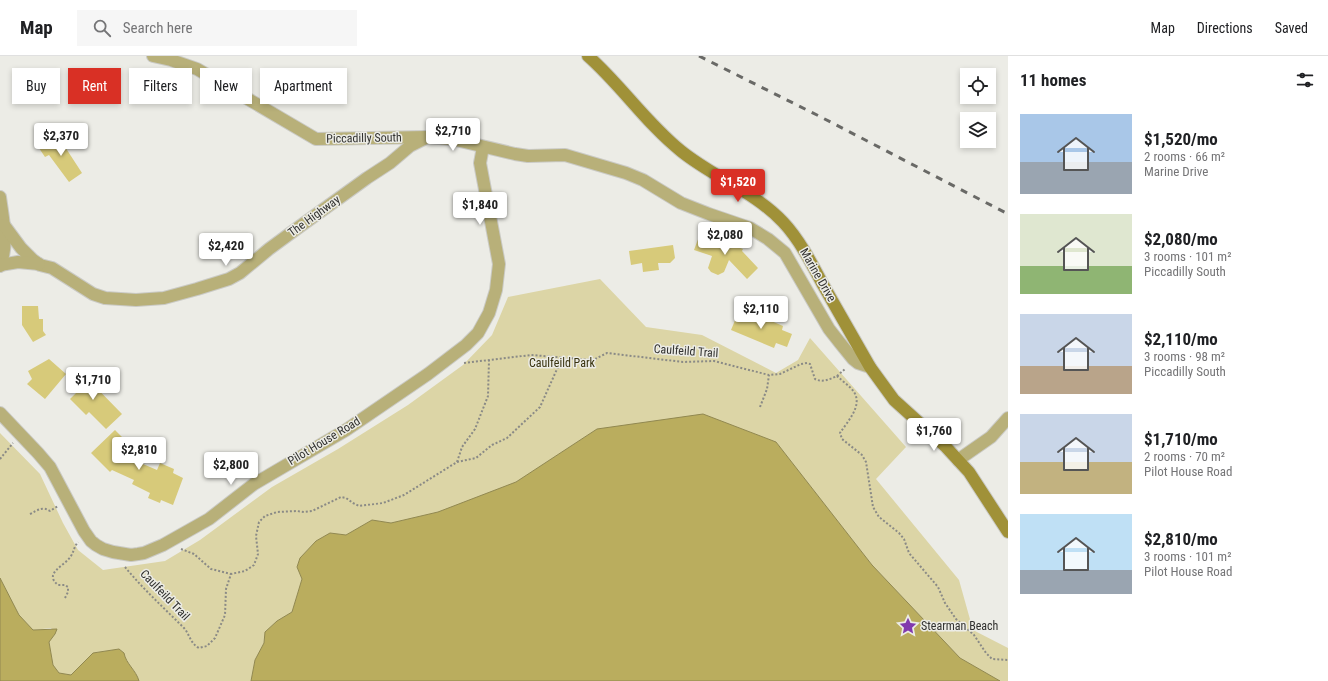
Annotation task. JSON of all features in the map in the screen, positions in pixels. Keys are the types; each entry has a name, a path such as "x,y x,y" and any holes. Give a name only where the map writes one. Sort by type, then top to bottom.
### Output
{"main road":[{"name":"Marine Drive","path":"588,56 661,134 702,166 754,198 784,223 801,246 870,367 894,400 945,446 969,472 1008,532"}],"street":[{"name":"Piccadilly South","path":"153,56 171,60 197,69 316,139 427,137 452,139 528,156 565,155 635,176 681,203 760,233 785,253 829,328 848,354 858,363 870,367"},
{"name":"The Highway","path":"0,265 18,262 40,264 52,268 93,294 106,298 136,300 164,298 204,287 240,273 305,222 390,163 410,146 427,137"},
{"name":"Pilot House Road","path":"0,413 50,467 84,531 96,545 103,549 131,555 144,553 171,541 209,519 254,484 346,430 428,374 466,345 478,333 489,313 496,290 499,264 480,163 483,146"},
{"path":"0,196 4,225 5,248 0,265"},
{"name":"The Highway","path":"4,225 21,248 40,264"},
{"path":"958,460 990,437 1008,418"}],"path":[{"name":"Caulfeild Trail","path":"459,363 531,354 593,360 607,353 683,362 714,361 769,375"},
{"path":"171,541 177,548 194,554 212,569 231,574 245,571 254,565 258,554 256,536 258,522 265,516 277,512 312,511 341,496 359,506 383,503 404,495 457,462 476,458 492,445 507,438 540,407 562,358"},
{"path":"457,462 462,447 475,429 488,396 489,360"},
{"path":"760,407 767,389 769,375 780,374 800,364 810,364 815,379 820,382 837,376 854,393 856,400 854,414 840,433 842,439 862,455 866,462 873,507 879,518 899,533 904,539 909,553 938,587 945,603 956,619 974,635 986,653 992,659 1008,660"},
{"path":"0,459 21,435"},
{"path":"30,514 39,509 45,508 50,511 67,498"},
{"path":"65,598 68,592 68,587 65,584 58,585 54,582 54,572 71,556 74,546 81,539 84,531"},
{"name":"Caulfeild Trail","path":"114,552 129,572 167,613 186,630 194,645 199,648 207,646 215,638 225,615 226,589 231,574"}],"green space":[{"name":"Caulfeild Park","path":"600,279 646,327 702,335 776,373 798,360 810,338 906,447 876,479 959,580 973,630 1008,648 1008,681 1000,681 960,658 872,565 776,442 597,429 516,482 439,512 391,523 372,520 346,535 330,533 316,541 300,558 297,567 302,579 292,612 277,621 265,632 264,643 255,660 251,681 139,681 124,653 119,649 93,653 71,675 59,673 53,666 49,642 55,634 51,628 33,630 19,615 0,578 0,433 40,474 63,523 78,550 103,570 165,561 200,540 272,487 338,449 408,405 463,365 492,335 508,297"}],"shaded area":[{"path":"703,414 776,442 872,565 960,658 1000,681 251,681 255,660 264,643 265,632 277,621 292,612 302,579 297,567 300,558 316,541 330,533 346,535 372,520 391,523 438,512 516,482 597,429"},
{"path":"0,578 19,615 33,630 57,629 49,642 53,665 59,673 71,675 93,653 119,649 124,653 139,681 0,681"}],"building":[{"path":"56,133 82,173 69,182 49,155 45,157 39,148 44,145 42,142"},
{"path":"700,234 709,237 713,235 718,237 720,240 743,249 742,251 758,268 747,279 729,260 724,272 718,275 711,272 708,268 712,256 694,250"},
{"path":"673,245 675,258 670,263 658,263 659,270 643,272 642,263 631,265 629,251"},
{"path":"22,306 38,306 39,319 43,319 43,331 46,335 33,342 22,325"},
{"path":"739,311 754,317 755,314 783,326 782,330 792,334 787,347 776,343 774,348 731,330"},
{"path":"49,359 66,374 45,399 27,384 32,379 28,371"},
{"path":"80,371 122,414 106,429 89,412 86,415 70,399 77,392 68,383"},
{"path":"115,430 126,441 115,452 157,470 160,463 174,469 173,473 183,478 173,505 161,500 160,503 148,498 150,493 132,484 134,480 112,470 110,472 91,453"}],"railway":[{"path":"699,56 1008,214"}],"place":[{"name":"Stearman Beach","path":"908,626"}]}
